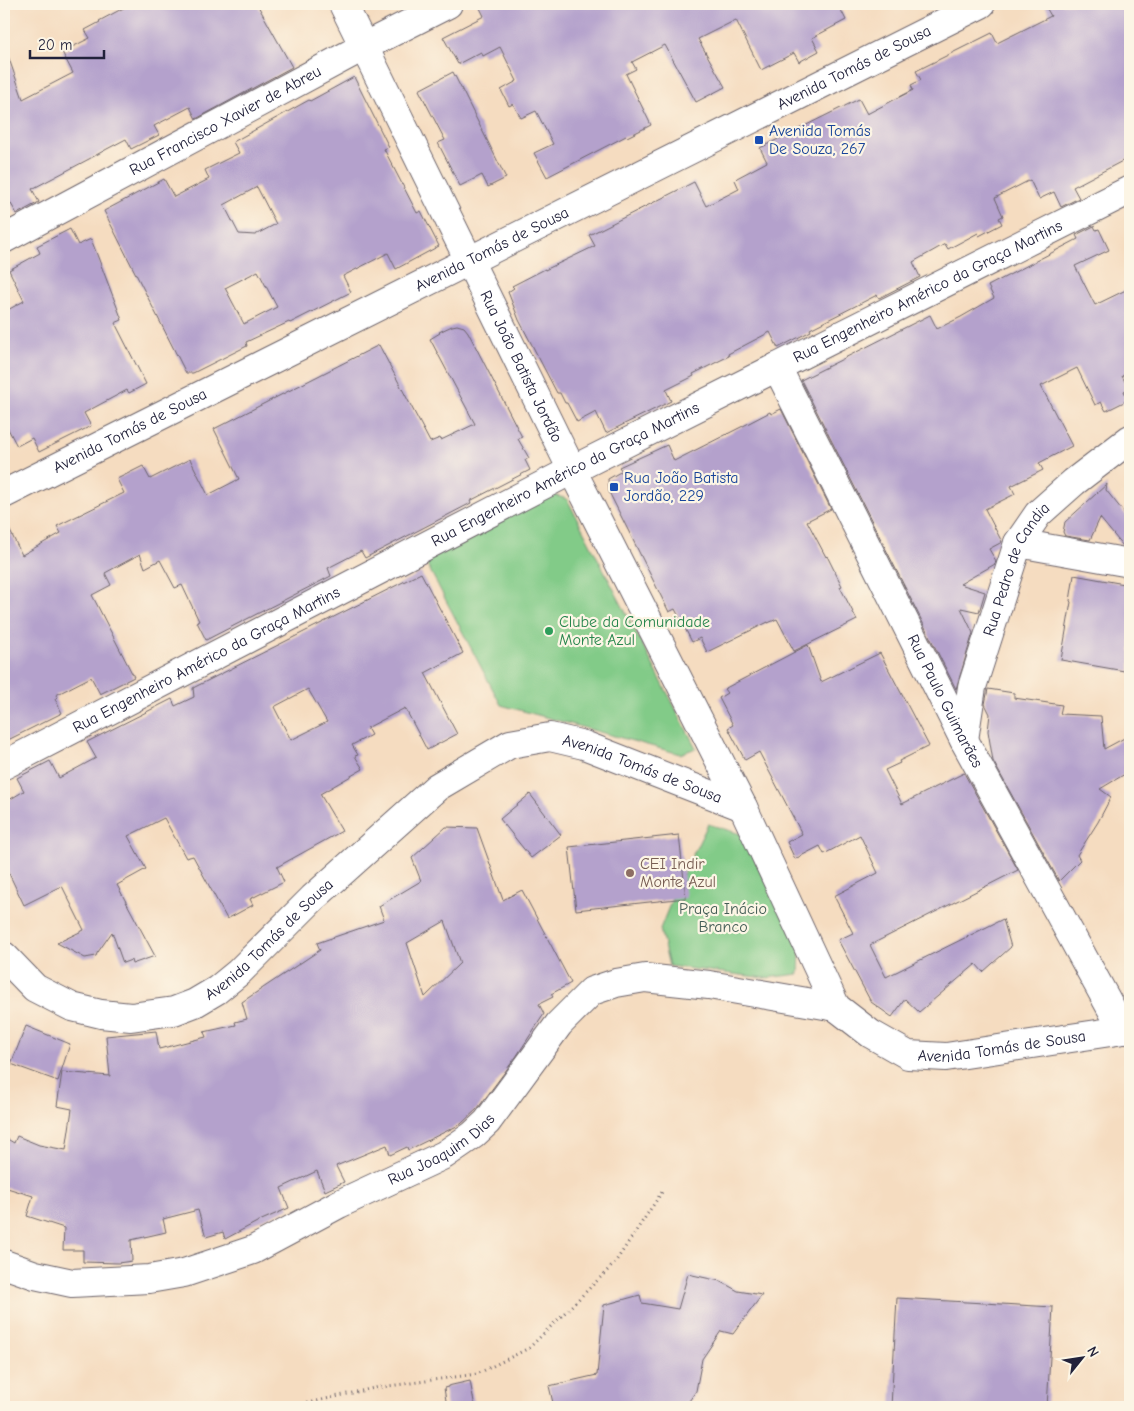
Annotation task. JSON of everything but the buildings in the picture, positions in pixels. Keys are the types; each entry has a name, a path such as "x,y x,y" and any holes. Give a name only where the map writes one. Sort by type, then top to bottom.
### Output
{"street":[{"name":"Rua João Batista Jordão","path":"344,4 572,470 743,807"},
{"name":"Rua Francisco Xavier de Abreu","path":"4,239 365,46 448,4"},
{"name":"Avenida Tomás de Sousa","path":"4,494 981,4"},
{"name":"Rua Engenheiro Américo da Graça Martins","path":"4,765 572,470 1130,190"},
{"name":"Rua Paulo Guimarães","path":"777,367 964,740 1126,1030"},
{"name":"Rua Pedro de Candia","path":"964,740 972,687 1018,542 1038,514 1074,482 1130,439"},
{"path":"1018,542 1130,564"},
{"name":"Avenida Tomás de Sousa","path":"4,956 35,988 72,1007 101,1014 132,1017 174,1011 195,1003 217,990 239,972 313,898 437,787 510,744 550,738 584,745 743,807 836,1007 871,1034 908,1055 946,1057 1126,1030"},
{"name":"Rua Joaquim Dias","path":"4,1264 35,1275 72,1283 149,1279 184,1273 253,1250 339,1204 444,1155 473,1135 487,1122 559,1024 592,991 616,983 645,978 708,985 836,1007"}],"path":[{"path":"293,1407 374,1388 477,1374 530,1348 614,1264 662,1192"}],"green space":[{"name":"Clube da Comunidade Monte Azul","path":"550,494 567,499 696,748 680,754 501,705 423,557"},
{"name":"Praça Inácio Branco","path":"708,824 744,835 800,949 799,974 765,978 669,966 660,929 676,889"}],"place":[{"name":"Avenida Tomás De Souza, 267","path":"759,140"},
{"name":"Rua João Batista Jordão, 229","path":"614,487"},
{"name":"Clube da Comunidade Monte Azul","path":"549,631"},
{"name":"CEI Indir Monte Azul","path":"630,873"}]}
